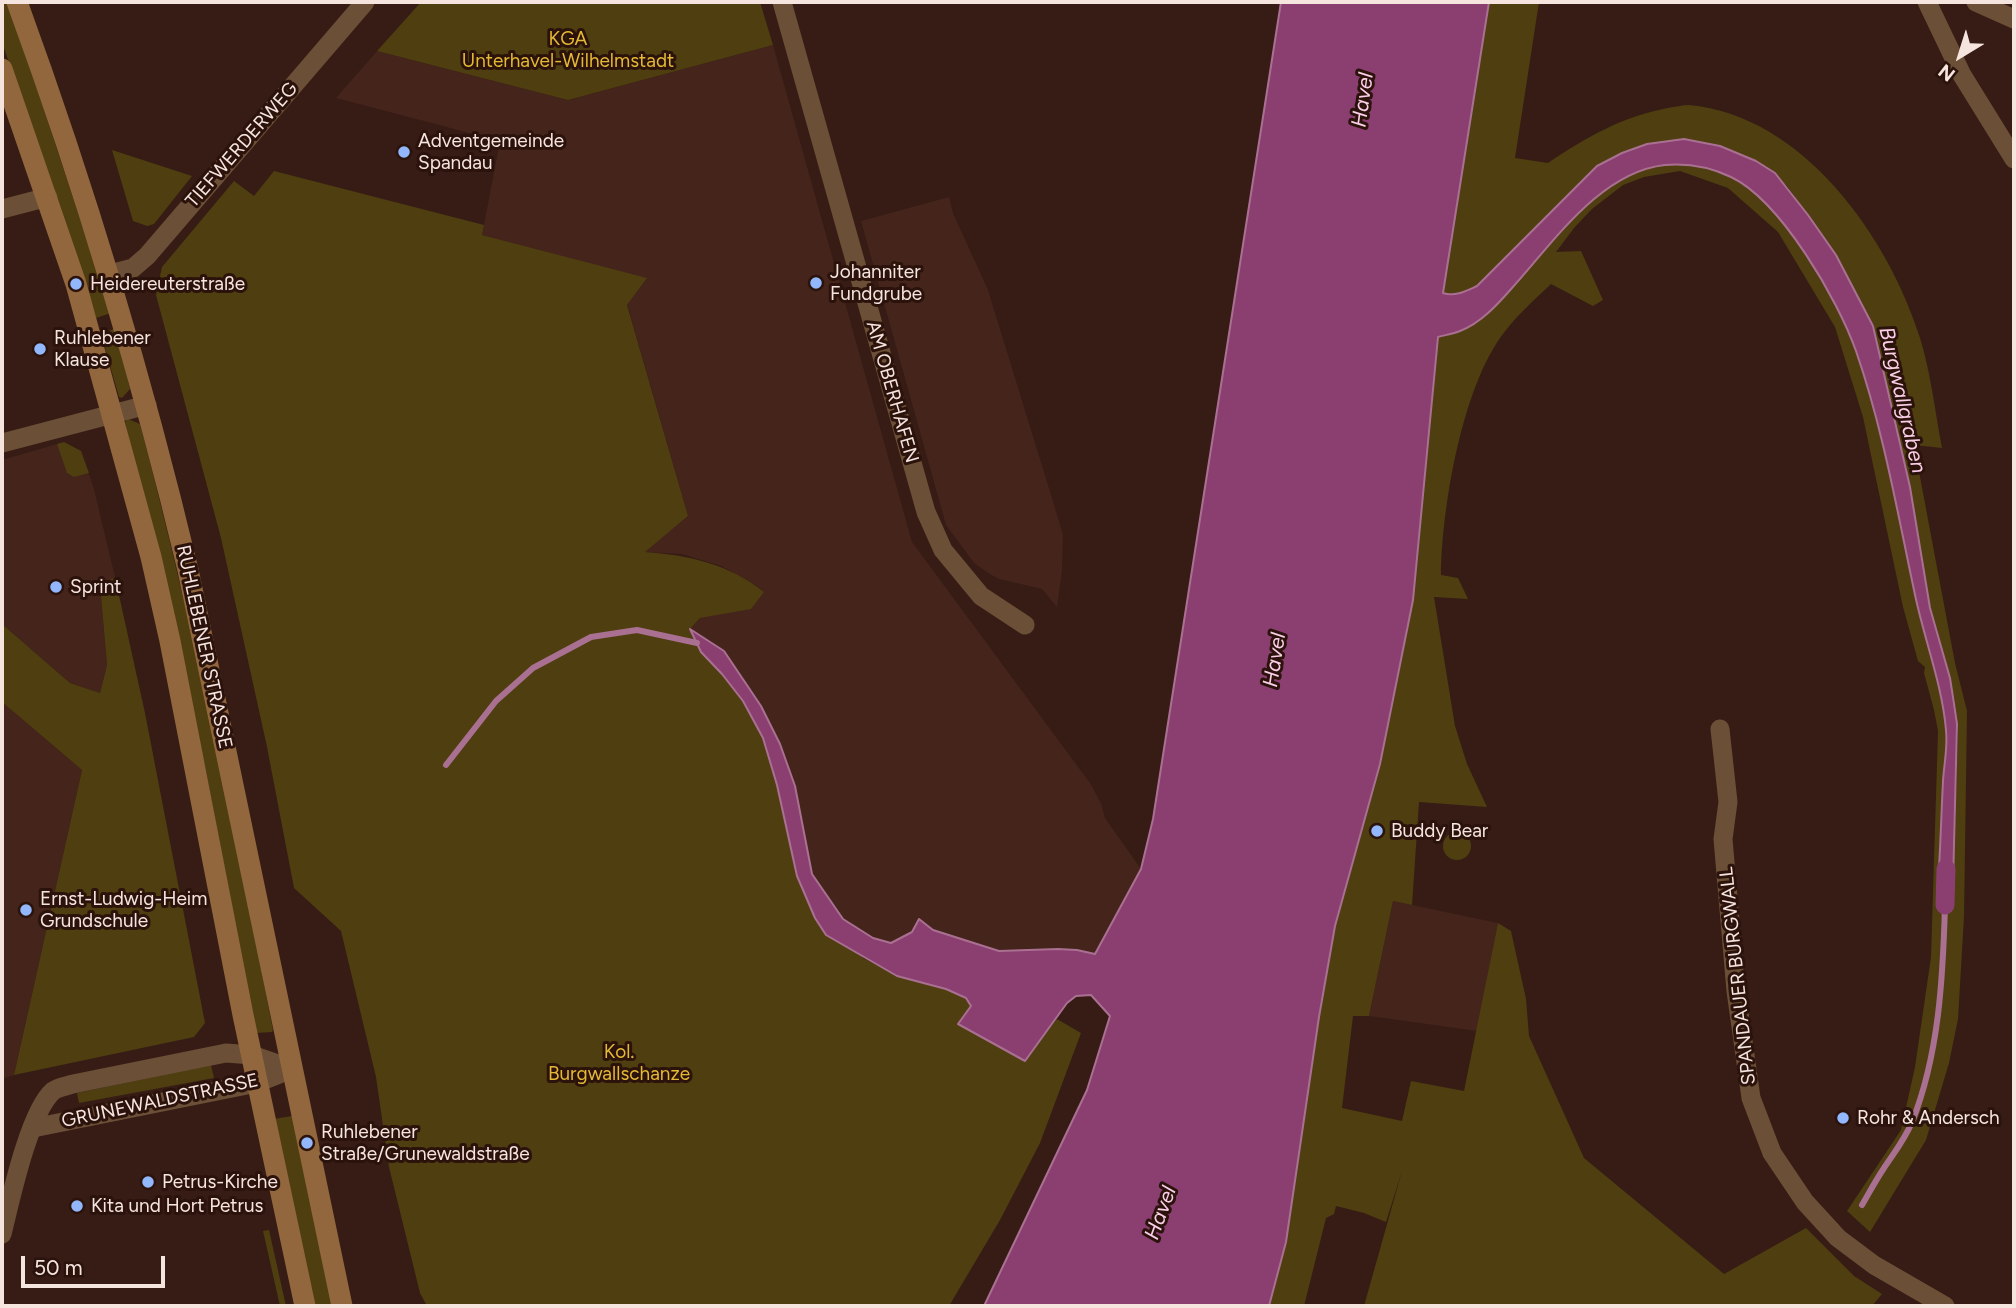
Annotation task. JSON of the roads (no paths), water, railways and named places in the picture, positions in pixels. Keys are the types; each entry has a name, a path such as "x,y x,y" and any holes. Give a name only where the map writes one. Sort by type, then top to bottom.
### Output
{"main road":[{"name":"RUHLEBENER STRASSE","path":"17,2 60,119 110,274 147,405 188,570 342,1306"},
{"name":"RUHLEBENER STRASSE","path":"2,69 76,284 113,413 170,641 257,1083 305,1306"}],"street":[{"name":"TIEFWERDERWEG","path":"110,274 133,268 147,256 365,2"},
{"name":"AM OBERHAFEN","path":"782,2 926,512 943,550 981,596 1025,625"},
{"path":"1927,2 1962,75 2014,159"},
{"path":"1976,2 2014,19"},
{"path":"2,209 48,197"},
{"path":"2,443 147,405"},
{"name":"SPANDAUER BURGWALL","path":"1720,729 1728,802 1723,839 1736,990 1751,1098 1772,1153 1805,1202 1839,1239 1874,1265 1945,1306"},
{"name":"GRUNEWALDSTRASSE","path":"2,1234 10,1169 33,1128 41,1107 54,1090 226,1053 252,1055 292,1069"},
{"name":"GRUNEWALDSTRASSE","path":"33,1128 257,1083 292,1069"}],"water":[{"name":"Havel","path":"1281,2 1489,2 1443,293 1456,294 1477,286 1597,166 1647,144 1684,139 1720,146 1756,161 1775,173 1808,215 1836,255 1873,326 1910,487 1930,608 1950,678 1957,724 1953,885 1937,901 1947,743 1941,695 1918,607 1882,440 1866,380 1848,330 1806,254 1788,229 1750,189 1731,177 1699,167 1665,165 1641,170 1619,181 1580,212 1482,318 1468,328 1438,337 1413,600 1380,764 1335,926 1286,1242 1269,1306 984,1306 1087,1090 1110,1016 1091,995 1076,996 1067,1003 1025,1061 958,1024 971,1006 966,998 946,989 897,976 826,935 815,918 797,876 777,785 763,738 743,701 701,652 690,629 724,651 761,706 780,744 795,786 812,874 843,919 873,938 891,943 912,932 919,919 933,930 999,951 1058,949 1095,954 1141,869 1153,819"}],"waterway":[{"path":"446,765 496,701 533,668 591,637 637,630 697,643"},
{"name":"Burgwallgraben","path":"1945,905 1946,869"},
{"path":"1862,1205 1906,1134 1921,1096 1938,1015 1945,905"}],"place":[{"name":"Adventgemeinde Spandau","path":"404,152"},
{"name":"Johanniter Fundgrube","path":"816,283"},
{"name":"Heidereuterstraße","path":"76,284"},
{"name":"Ruhlebener Klause","path":"40,349"},
{"name":"Sprint","path":"56,587"},
{"name":"Buddy Bear","path":"1377,831"},
{"name":"Ernst-Ludwig-Heim Grundschule","path":"26,910"},
{"name":"Rohr & Andersch","path":"1843,1118"},
{"name":"Ruhlebener Straße/Grunewaldstraße","path":"307,1143"},
{"name":"Petrus-Kirche","path":"148,1182"},
{"name":"Kita und Hort Petrus","path":"77,1206"}],"park label":[{"name":"KGA Unterhavel-Wilhelmstadt","path":"568,50"},
{"name":"Kol. Burgwallschanze","path":"619,1063"}]}
